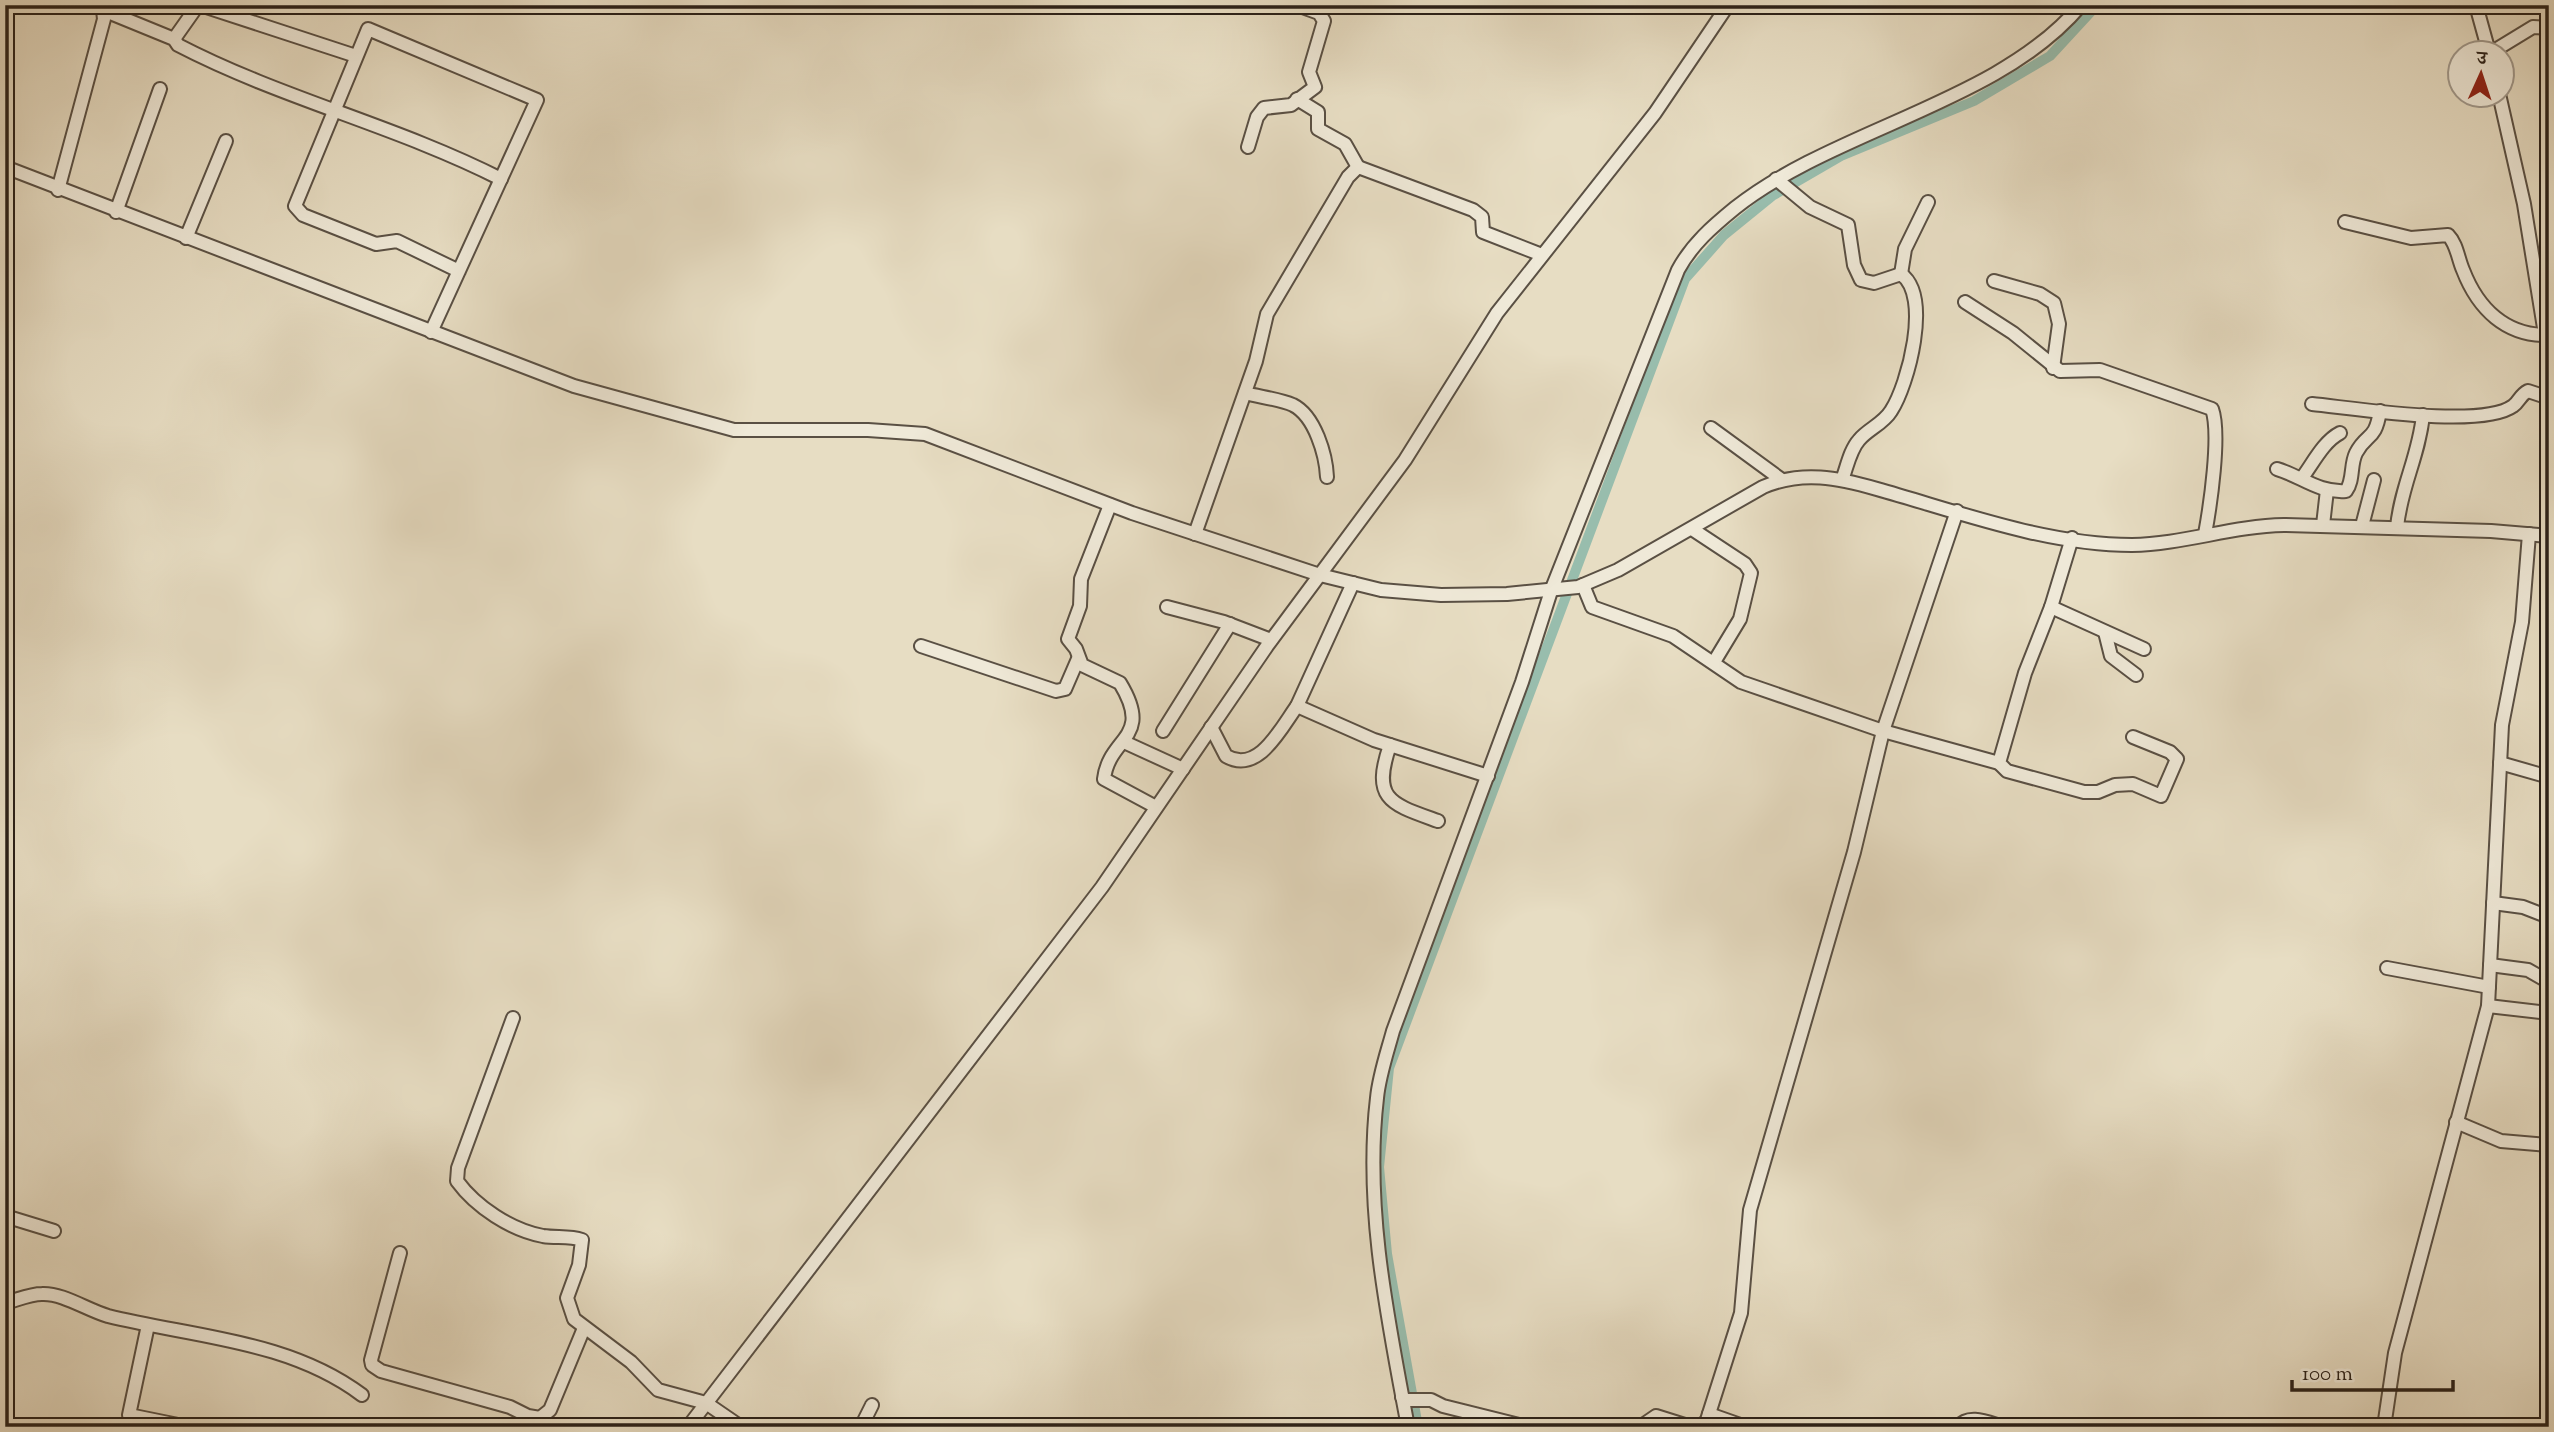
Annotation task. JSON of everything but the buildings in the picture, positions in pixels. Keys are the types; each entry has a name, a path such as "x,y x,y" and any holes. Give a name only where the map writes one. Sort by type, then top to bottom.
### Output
{"street":[{"path":"174,39 199,5 356,56"},
{"path":"1248,147 1257,117 1264,108 1291,105 1315,87 1309,72 1324,21 1319,13 1297,5"},
{"path":"688,1427 1056,946 1183,769 1271,640 1405,460 1497,313 1655,113 1728,5"},
{"path":"1408,1427 1375,1215 1373,1159 1377,1096 1393,1031 1556,589 1678,270 1688,251 1718,222 1808,160 1926,108 2002,68 2057,29 2081,5"},
{"path":"2476,5 2486,38"},
{"path":"100,8 174,39 178,45 225,69 446,151 501,179"},
{"path":"58,190 104,19 100,8"},
{"path":"2514,38 2533,27 2549,28"},
{"path":"431,332 459,271 537,100 368,29 298,194 297,210 376,244 397,241 459,271"},
{"path":"116,212 160,89"},
{"path":"1297,99 1318,113 1318,129 1345,144 1357,167 1473,210 1482,217 1483,232 1542,255"},
{"path":"2502,108 2524,204 2544,327 2549,335"},
{"path":"186,238 226,141"},
{"path":"5,167 58,190 574,386 734,430 868,430 925,434 1195,534 1320,575 1381,590 1441,595 1580,586 1618,570 1782,480 1816,476 1842,480 1956,511 2072,538 2131,545 2260,526 2397,527 2549,536"},
{"path":"1195,534 1256,361 1263,327 1275,299 1348,177 1357,167"},
{"path":"1778,181 1800,199 1848,225 1854,265 1861,280 1874,283 1901,274"},
{"path":"1901,274 1908,243 1928,202"},
{"path":"2345,222 2411,238 2448,235 2473,290 2494,317 2522,334 2549,335"},
{"path":"1842,480 1857,442 1891,412 1910,356 1917,325 1916,306 1911,284 1901,274"},
{"path":"1994,281 2040,294 2054,303 2059,324 2053,368"},
{"path":"1965,302 2013,333 2053,368 2066,372 2100,370 2212,409 2214,423 2211,503 2205,534"},
{"path":"2312,404 2423,415 2494,412 2513,406 2528,391 2549,398"},
{"path":"1245,393 1293,405 1306,416 1325,456 1327,477"},
{"path":"2277,469 2327,491 2348,488 2356,453 2375,434 2381,411"},
{"path":"2397,527 2400,498 2420,447 2423,415"},
{"path":"1711,428 1782,480"},
{"path":"2302,478 2318,460 2326,441 2340,433"},
{"path":"2362,526 2374,480"},
{"path":"2323,525 2327,491"},
{"path":"1111,505 1081,579 1080,606 1068,636 1069,643 1076,649 1078,659 1087,668 1115,678 1124,689 1133,722 1107,768 1104,779 1156,807"},
{"path":"1701,1427 1709,1414 1741,1313 1750,1210 1854,852 1883,732 1956,511"},
{"path":"1692,529 1745,564 1751,573 1740,619 1714,662"},
{"path":"2384,1427 2395,1353 2488,1006 2504,708 2524,608 2529,534"},
{"path":"1998,763 2025,673 2051,607 2072,538"},
{"path":"1211,727 1226,756 1248,760 1260,755 1297,706 1353,583"},
{"path":"1580,586 1592,607 1673,636 1741,682 1883,732 1998,763 2007,771 2084,792 2098,793 2108,786 2133,784 2161,796 2177,759 2169,752 2133,737"},
{"path":"1167,607 1230,624 1271,640"},
{"path":"2051,607 2144,649"},
{"path":"1163,731 1230,624"},
{"path":"2105,632 2111,656 2136,675"},
{"path":"921,646 1056,691 1065,689 1078,659"},
{"path":"1297,706 1390,745 1488,776"},
{"path":"1124,742 1183,769"},
{"path":"1390,745 1381,773 1387,794 1402,808 1438,821"},
{"path":"2500,763 2549,776"},
{"path":"2493,903 2523,907 2549,917"},
{"path":"2490,965 2528,970 2549,982"},
{"path":"2387,968 2489,987"},
{"path":"2488,1006 2549,1013"},
{"path":"513,1018 456,1178 476,1203 518,1227 542,1236 582,1240 579,1265 567,1298 568,1309 584,1328 631,1362 658,1390 706,1404 741,1427"},
{"path":"2456,1122 2501,1141 2549,1145"},
{"path":"5,1216 54,1231"},
{"path":"400,1253 373,1352 372,1365 381,1371 540,1418 550,1410 584,1328"},
{"path":"5,1303 35,1294 50,1294 103,1315 206,1334 295,1358 331,1375 362,1395"},
{"path":"148,1325 129,1415 188,1427"},
{"path":"1404,1399 1431,1399 1443,1406 1527,1427"},
{"path":"861,1427 873,1405"},
{"path":"1709,1414 1746,1427"},
{"path":"1640,1427 1656,1416 1691,1427"},
{"path":"1958,1427 1964,1420 1973,1419 2004,1427"}],"waterway":[{"path":"1418,1427 1387,1254 1379,1167 1389,1068 1685,279 1724,235 1772,196 1841,156 1974,101 2050,56 2097,5"}]}
